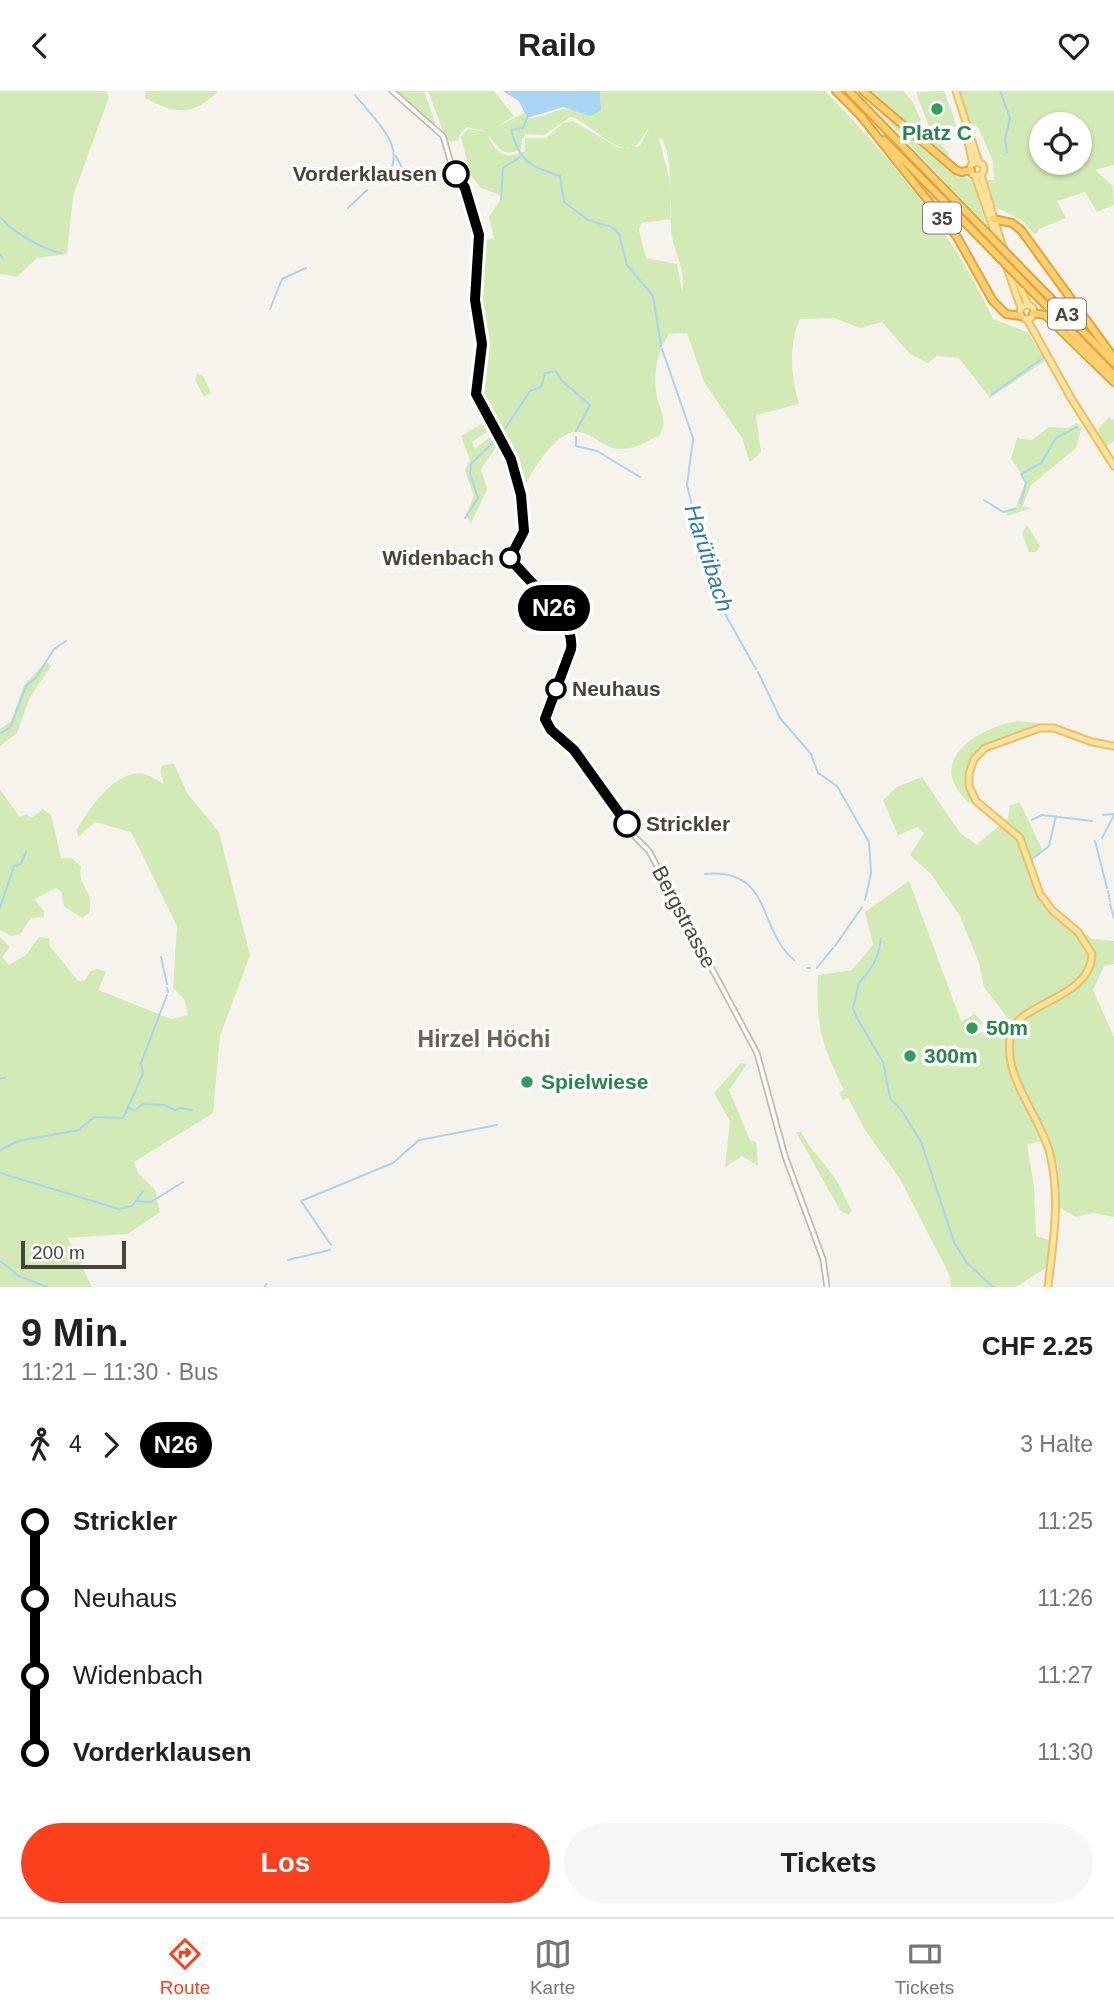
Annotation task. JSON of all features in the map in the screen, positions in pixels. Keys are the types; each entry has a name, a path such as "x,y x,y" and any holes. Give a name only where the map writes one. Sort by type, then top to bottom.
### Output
{"highway":[{"name":"A3","path":"836,91 1114,375"},
{"name":"A3","path":"849,91 1114,360"},
{"path":"863,91 956,170 976,170"},
{"name":"35","path":"860,115 957,237 993,301 1005,313 1027,315"},
{"path":"993,219 1011,222 1021,230 1114,360"},
{"path":"1027,315 1045,315 1114,382"}],"main road":[{"path":"956,91 976,170 1028,305 1027,315"},
{"path":"976,170 1027,315 1070,398 1114,466"},
{"path":"1027,315 1028,305"},
{"path":"1048,1287 1056,1219 1052,1163 1045,1139 1016,1078 1011,1035 1019,1021 1080,981 1088,971 1092,954 1089,945 1078,932 1052,910 1040,894 1020,838 976,801 969,786 969,773 974,759 985,748 1040,728 1054,728 1092,742 1114,746"}],"street":[{"name":"Bergstrasse","path":"392,91 443,136 452,167 465,188 477,222 480,243 475,300 482,344 475,390 479,404 505,444 519,482 524,531 510,558 549,602 571,639 571,649 547,711 546,722 574,750 636,838 649,851 754,1048 785,1156 823,1259 827,1287"}],"green space":[{"path":"0,91 106,91 109,97 73,196 67,254 37,258 17,277 0,274"},
{"path":"146,91 218,91 191,109 174,110 145,98"},
{"path":"395,91 424,91 437,128"},
{"path":"428,91 494,91 514,116 495,128 524,113 527,118 570,109 589,116 601,105 600,91 825,91 919,198 959,256 993,319 1027,332 1046,360 990,398 959,358 937,356 928,363 910,354 882,322 860,328 834,318 800,319 792,350 794,383 799,404 756,415 761,452 750,462 742,438 704,382 687,333 669,334 656,369 656,392 663,419 660,435 635,447 619,449 584,433 570,433 545,454 523,493 513,454 478,395 486,348 478,294 481,242 494,238 489,217 503,196 481,188 470,174 461,137 468,129 488,132 467,127 459,135 459,140 447,142","holes":["570,117 586,124 611,143 626,147 619,148 573,121 563,123 546,138 525,138 525,151 511,155 498,151 487,135 501,150 514,152 521,149 522,139 526,134 544,135","649,128 640,146 630,147 640,141","662,138 666,150 670,182 659,139","671,219 672,237 682,270 682,291 677,264 646,258 639,230 641,223"]},
{"path":"868,91 903,91 913,102 924,128 948,152 947,159"},
{"name":"Platz C","path":"944,91 957,126 932,135 916,92"},
{"path":"960,91 1114,91 1114,165 1095,170 1113,186 1114,205 1097,212 1085,192 1057,201 1066,218 1039,229 1035,235 1024,222 994,206 987,180 994,180 993,161 978,127 970,124"},
{"path":"876,109 954,173 973,181 986,225"},
{"path":"197,374 203,376 211,393 204,397 195,380"},
{"path":"1109,417 1114,420 1114,441 1105,448 1097,430"},
{"path":"485,422 490,430 472,442 475,449 493,435 501,440 481,469 487,490 471,523 466,515 474,496 465,470 470,460 461,436"},
{"path":"1077,423 1082,427 1076,448 1031,485 1022,507 1032,508 1007,516 1007,510 1016,507 1026,480 1011,459 1017,438 1032,440 1049,427 1068,428"},
{"path":"1027,525 1040,546 1036,552 1029,552 1022,533"},
{"path":"46,662 51,666 30,697 17,733 0,746 0,729 11,721 24,685"},
{"path":"1018,721 1039,723 1022,734 990,744 973,758 967,779 974,802 969,803 956,788 951,773 953,760 972,739 1002,725"},
{"path":"174,764 187,793 219,832 250,955 220,1036 213,1113 134,1162 138,1173 155,1190 160,1212 128,1234 68,1238 92,1287 0,1287 0,937 10,947 2,957 9,965 26,955 39,937 49,938 50,946 78,981 84,981 91,971 98,969 106,972 98,990 171,1019 188,1015 184,999 173,988 177,926 131,832 95,822 78,837 77,830 95,802 113,784 133,774 143,774 164,784 160,771 163,765"},
{"path":"922,777 960,833 977,845 1008,818 1010,805 1020,803 1043,851 1025,861 1039,896 1092,939 1114,941 1114,964 1104,966 1093,990 1114,1037 1114,1217 1093,1213 1076,1217 1060,1208 1058,1166 1049,1141 1027,1144 1034,1186 1036,1236 1052,1241 1049,1266 1016,1287 951,1287 949,1274 900,1179 865,1130 848,1098 843,1100 839,1093 844,1090 825,1047 819,1022 818,975 852,970 873,945 865,912 909,881 961,1021 975,1014 983,1023 970,1036 992,1029 996,1023 1008,1018 984,987 979,963 960,916 931,874 910,855 924,833 918,827 898,835 883,800 897,787"},
{"path":"0,790 20,817 26,814 31,818 43,809 51,815 61,858 71,858 81,866 81,878 90,899 89,913 82,918 64,906 61,891 56,888 34,899 44,911 44,917 31,918 20,934 12,936 0,930"},
{"path":"741,1063 747,1064 729,1090 750,1140 756,1142 758,1166 742,1156 725,1167 730,1121 714,1093"},
{"path":"796,1132 801,1132 836,1181 852,1211 848,1215 840,1210"}],"water":[{"path":"503,91 600,91 601,110 590,116 563,107 527,118 519,101"}],"waterway":[{"path":"1000,91 1010,118 1005,139 1007,152"},
{"path":"355,95 392,145 392,167 385,178"},
{"name":"Harütibach","path":"527,118 523,128 511,130 523,157 534,166 560,176 564,202 588,220 612,227 619,234 627,265 653,296 661,346"},
{"path":"396,156 405,174"},
{"path":"501,200 503,168 520,157"},
{"path":"348,208 367,190"},
{"path":"0,217 28,239 61,253"},
{"path":"270,309 282,279 306,268"},
{"name":"Harütibach","path":"662,349 693,438"},
{"path":"991,395 1043,358"},
{"path":"503,432 530,391 541,387 545,373 556,371 561,380 590,405 576,431"},
{"path":"1021,503 1026,483 1021,474 1041,463 1056,438 1077,427"},
{"path":"465,518 478,498 470,474 471,464 499,437"},
{"path":"576,437 576,446 597,451 640,477"},
{"name":"Harütibach","path":"693,440 687,485 706,562 720,605 756,669"},
{"path":"984,500 1003,512 1015,509"},
{"path":"0,733 10,728 26,686 36,678 54,649 66,641"},
{"path":"758,672 780,718 811,754 818,773 837,786 869,842 871,873 865,900"},
{"path":"1103,815 1113,814"},
{"path":"1032,820 1042,815 1092,821"},
{"path":"1102,838 1114,815"},
{"path":"1032,859 1049,846 1056,816"},
{"path":"1095,841 1107,888"},
{"path":"0,908 14,866 21,864 26,852"},
{"path":"705,874 727,875 742,881 753,890 782,947 794,960"},
{"path":"1108,891 1110,901"},
{"path":"1110,904 1114,918"},
{"path":"835,946 862,907"},
{"path":"881,938 874,963 859,983 853,1008 883,1062 890,1098 902,1111 921,1142 954,1242 967,1263 993,1287"},
{"path":"817,968 833,948"},
{"path":"161,957 167,984"},
{"path":"167,988 168,992"},
{"path":"0,1150 18,1141 79,1130 94,1117 123,1118 143,1074 141,1063 167,995"},
{"path":"0,1078 5,1078"},
{"path":"129,1108 135,1110 143,1104 192,1110"},
{"path":"420,1140 497,1125"},
{"path":"331,1245 301,1201 393,1163 419,1140"},
{"path":"0,1173 119,1209 132,1206 143,1191"},
{"path":"136,1201 151,1202 183,1182"},
{"path":"288,1260 330,1250"},
{"path":"0,1261 19,1276 47,1287"}],"bus line":[{"name":"N26","path":"456,174 462,181 477,222 480,243 475,300 482,344 475,390 479,404 497,429 511,459 521,495 523,537 510,558 549,602 568,629 572,644 545,719 551,730 574,750 627,824"}],"place":[{"name":"Platz C","path":"937,109"},
{"name":"Vorderklausen","path":"456,174"},
{"name":"Widenbach","path":"510,558"},
{"name":"Neuhaus","path":"556,689"},
{"name":"Strickler","path":"627,824"},
{"name":"50m","path":"972,1028"},
{"name":"300m","path":"910,1056"},
{"name":"Spielwiese","path":"527,1082"}],"district":[{"name":"Hirzel Höchi","path":"484,1039"}]}
